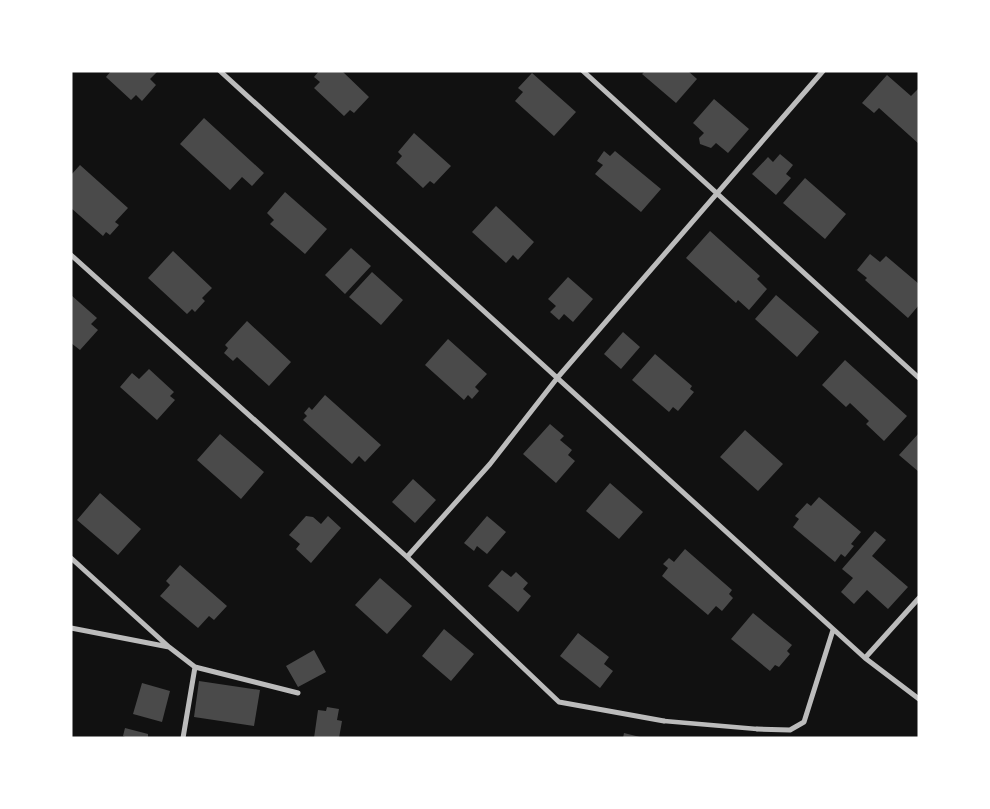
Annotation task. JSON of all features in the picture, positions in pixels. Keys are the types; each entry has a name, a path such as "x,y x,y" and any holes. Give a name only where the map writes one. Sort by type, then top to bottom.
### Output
{"street":[{"path":"220,71 865,658 919,699"},
{"path":"583,71 919,378"},
{"path":"407,557 490,464 558,377 823,71"},
{"path":"71,255 407,557 558,702 664,721 790,730 804,722 834,630"},
{"path":"71,558 169,647 195,667 298,694"},
{"path":"865,658 919,598"},
{"path":"71,628 169,647"},
{"path":"183,738 195,667"}],"building":[{"path":"111,71 155,71 157,72 150,79 156,85 142,101 136,95 131,100 106,77"},
{"path":"319,71 342,71 369,97 354,113 350,110 344,116 314,88 320,82 314,77"},
{"path":"645,71 688,71 697,79 676,103 642,74"},
{"path":"532,73 576,112 554,136 515,101 523,92 518,88"},
{"path":"887,75 911,96 919,88 919,144 879,108 874,113 862,103"},
{"path":"714,99 749,129 728,153 716,143 711,148 700,144 699,138 704,133 693,123"},
{"path":"204,118 264,173 252,186 242,177 230,190 180,144"},
{"path":"414,133 451,166 434,184 430,181 423,188 396,163 402,156 398,152"},
{"path":"604,151 610,156 615,151 661,189 641,212 595,174 603,165 597,161"},
{"path":"780,154 793,165 786,174 791,178 776,195 752,174 768,157 773,162"},
{"path":"80,165 128,208 115,222 119,225 110,235 106,232 103,236 71,208 71,175"},
{"path":"805,178 846,214 825,239 783,203"},
{"path":"285,192 327,229 305,254 270,224 274,220 267,213"},
{"path":"496,206 534,242 518,260 513,255 506,263 472,232"},
{"path":"710,231 760,276 757,279 767,289 749,310 738,300 736,303 686,258"},
{"path":"351,248 371,266 345,294 325,275"},
{"path":"173,251 212,288 202,298 205,301 195,312 192,309 187,314 148,278"},
{"path":"870,254 880,262 886,256 919,284 919,305 908,318 865,280 867,278 857,270"},
{"path":"372,272 403,300 381,325 349,297"},
{"path":"568,277 593,299 573,322 564,314 559,320 550,312 556,306 548,299"},
{"path":"71,295 97,318 91,324 98,330 80,350 71,343"},
{"path":"776,295 819,332 797,357 755,319"},
{"path":"247,321 291,362 269,386 237,357 233,361 224,353 228,348 225,345"},
{"path":"623,332 640,347 621,369 604,354"},
{"path":"448,339 487,374 475,387 479,391 472,399 468,395 464,400 425,365"},
{"path":"655,354 692,386 690,389 694,392 678,411 673,407 669,412 632,380"},
{"path":"845,360 907,416 884,441 866,424 869,421 850,403 846,407 822,385"},
{"path":"149,369 174,392 170,396 175,400 157,420 120,387 132,373 139,379"},
{"path":"325,395 381,445 365,462 359,456 352,464 303,420 307,416 304,413 309,407 312,410"},
{"path":"550,424 564,436 560,440 572,450 568,455 575,461 556,483 523,454"},
{"path":"745,430 783,464 758,491 720,457"},
{"path":"919,433 919,472 899,455"},
{"path":"220,434 264,472 241,499 197,460"},
{"path":"413,479 436,500 415,523 392,502"},
{"path":"610,483 643,512 619,539 586,511"},
{"path":"100,493 141,529 118,555 77,520"},
{"path":"819,497 861,532 851,544 854,546 845,557 841,554 835,562 793,527 799,519 795,516 807,503 811,506"},
{"path":"306,516 313,517 321,524 328,516 341,528 311,563 296,549 300,544 289,535"},
{"path":"487,516 506,532 487,554 477,546 474,551 464,543"},
{"path":"875,531 886,540 872,556 908,587 888,609 867,590 854,604 841,592 853,578 842,569"},
{"path":"685,549 732,590 729,594 733,598 722,611 716,606 708,615 662,576 668,568 663,564 669,558 674,562"},
{"path":"180,565 227,606 214,620 209,616 198,628 160,596 170,585 166,581"},
{"path":"502,570 511,577 516,572 528,583 523,589 531,596 518,612 488,586"},
{"path":"380,578 412,606 387,634 355,605"},
{"path":"753,613 792,645 787,651 790,654 779,667 775,665 770,671 731,639"},
{"path":"444,629 474,654 451,681 422,656"},
{"path":"578,633 609,657 604,664 613,671 600,688 560,656"},
{"path":"314,650 326,672 298,687 286,666"},
{"path":"199,681 260,690 254,726 194,717"},
{"path":"142,683 170,691 162,722 133,714"},
{"path":"327,707 339,709 337,720 342,721 339,738 314,738 318,710 326,711"},
{"path":"125,728 148,734 148,738 127,738 123,736"},
{"path":"624,733 640,737 640,738 623,738"}]}
